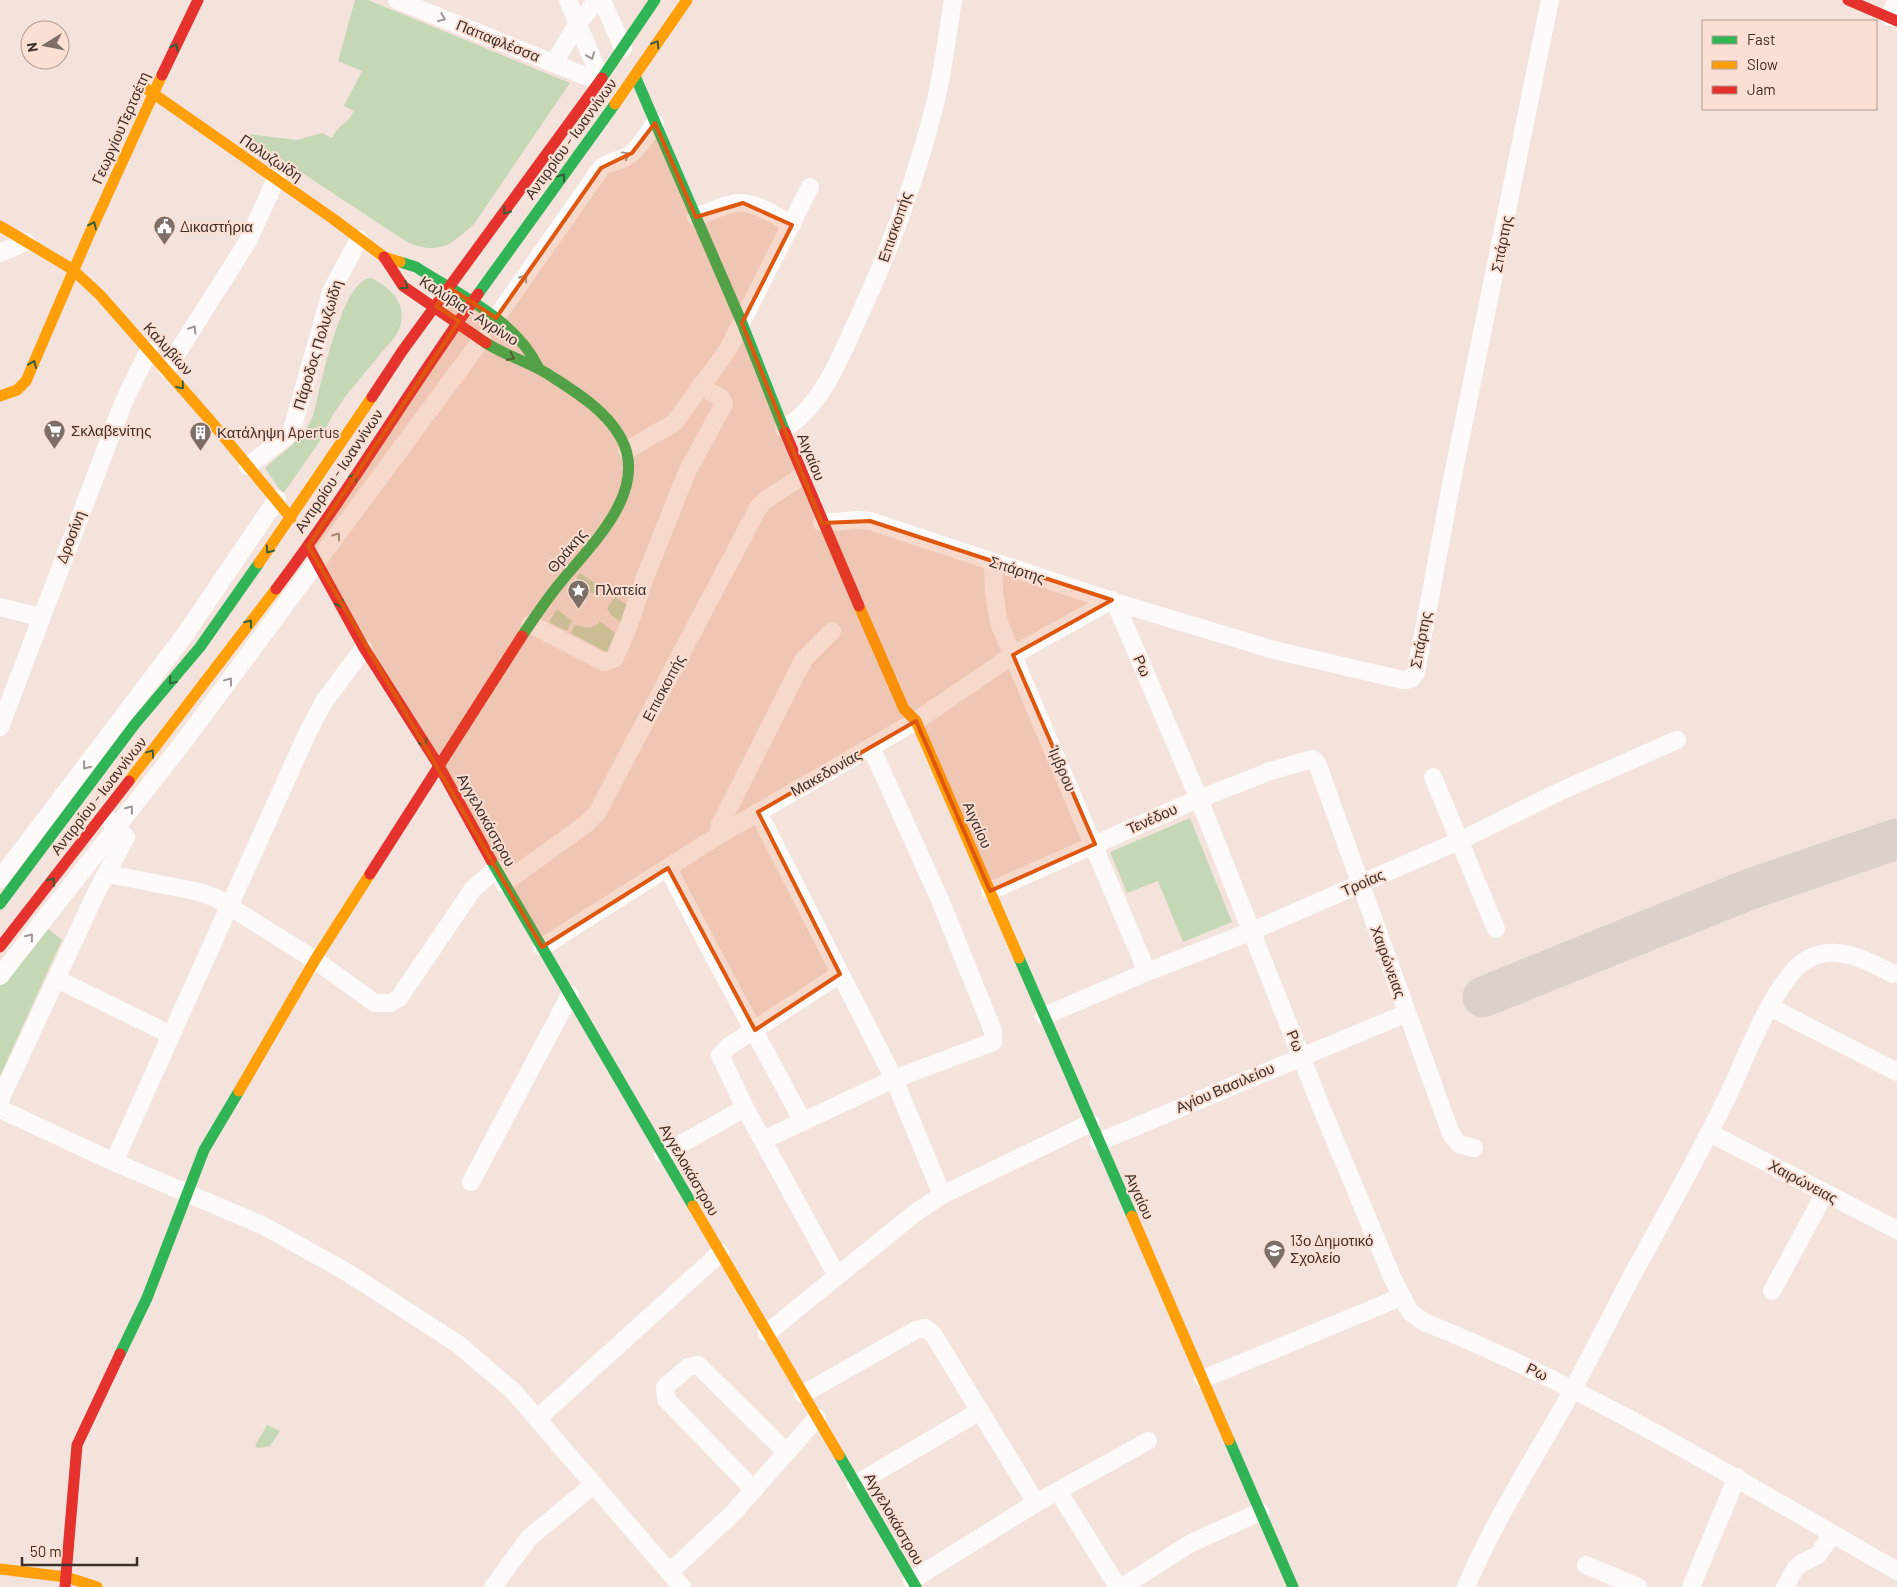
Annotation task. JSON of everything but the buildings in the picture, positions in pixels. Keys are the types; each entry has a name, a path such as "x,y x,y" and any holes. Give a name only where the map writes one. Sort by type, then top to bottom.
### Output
{"main road":[{"name":"ΓεωργίουΤερτσέτη","path":"0,396 17,390 26,381 72,270 153,91 198,0"},
{"name":"Αντιρρίου - Ιωαννίνων","path":"0,904 135,724 200,647 292,518 403,350 601,81 656,0"},
{"name":"Αντιρρίου - Ιωαννίνων","path":"0,947 110,821 308,546 471,301 635,76 687,0"},
{"path":"1848,0 1893,19"},
{"name":"Αιγαίου","path":"635,76 742,323 822,524 904,708 916,721 1293,1587"},
{"name":"ΓεωργίουΤερτσέτη","path":"135,99 143,80"},
{"name":"Πολυζωίδη","path":"143,80 153,91 384,257"},
{"name":"Καλυβίων","path":"0,226 72,270 100,295 166,369 292,518"},
{"name":"Καλύβια - Αγρίνιο","path":"384,257 416,267 496,318 511,329 530,350 538,367"},
{"name":"Καλύβια - Αγρίνιο","path":"384,257 396,280 459,321 506,355 538,367"},
{"name":"Θράκης","path":"65,1582 77,1445 146,1298 213,1132 315,960 530,624 560,583 589,552 616,511 626,485 629,468 627,450 615,426 595,405 538,367"},
{"name":"Αγγελοκάστρου","path":"308,546 364,648 438,766 500,876 914,1583"},
{"path":"0,1569 98,1587"}],"street":[{"name":"Παπαφλέσσα","path":"396,0 601,81"},
{"path":"568,0 601,81"},
{"path":"554,63 578,22 597,0"},
{"path":"602,0 623,48"},
{"name":"Επισκοπής","path":"784,429 803,416 830,379 880,272 934,108 953,0"},
{"name":"Σπάρτης","path":"822,524 858,520 870,521 1113,601 1274,650 1403,680 1411,679 1414,676 1550,0"},
{"path":"1893,19 1897,0"},
{"path":"496,318 601,168 632,153 655,123"},
{"path":"166,369 248,242 276,179"},
{"path":"627,450 674,423 727,351 810,187"},
{"path":"696,217 730,204 743,203 755,206 792,225"},
{"name":"Πάροδος Πολυζωίδη","path":"248,466 292,430 331,292 359,239"},
{"path":"0,253 26,242"},
{"path":"0,976 110,821 188,736 318,563 482,339"},
{"name":"Δροσίνη","path":"0,727 6,693 40,617 124,402 149,350"},
{"path":"530,624 604,662 614,659 629,625 644,580 687,472 724,404 721,398 700,386"},
{"name":"Επισκοπής","path":"108,874 200,892 229,906 315,960 375,1003 390,1003 399,998 473,889 500,876 586,824 597,813 758,508 764,501 802,476"},
{"path":"0,879 184,636 277,499"},
{"name":"Ίμβρου","path":"993,562 996,610 1013,655 1095,844 1147,972"},
{"name":"Μακεδονίας","path":"542,947 719,835 916,721 1013,655 1113,601"},
{"name":"Ρω","path":"1113,601 1199,799 1301,1056 1401,1297 1410,1312 1424,1322 1462,1337 1572,1389 1669,1438 1897,1571"},
{"path":"0,607 40,617"},
{"path":"719,835 720,827 804,659 832,631"},
{"path":"184,636 200,647"},
{"path":"114,1162 306,736 323,704 364,648"},
{"name":"Τροίας","path":"1044,1016 1147,972 1252,931 1461,840 1563,790 1677,740"},
{"path":"763,1140 894,1079 991,1044 994,1034 940,900 871,747"},
{"name":"Τενέδου","path":"990,891 1199,799 1270,771 1310,759 1316,760 1317,764"},
{"name":"Χαιρώνειας","path":"1317,764 1451,1134 1459,1144 1474,1148"},
{"path":"1434,777 1496,929"},
{"path":"758,812 894,1079 942,1195"},
{"path":"0,1100 97,891 108,874 126,837 110,821"},
{"path":"668,868 717,966 755,1030 803,1122"},
{"path":"1466,1587 1494,1528 1572,1389 1710,1133 1770,1007 1797,967 1822,954 1843,953 1874,964 1892,974"},
{"path":"837,1276 745,1108 721,1053 840,974"},
{"path":"57,978 171,1035"},
{"path":"471,1182 570,995"},
{"path":"1770,1007 1897,1072"},
{"name":"Αγίου Βασιλείου","path":"1099,1142 1407,1013"},
{"path":"663,1154 745,1108"},
{"path":"0,1109 114,1162 264,1226 345,1271 437,1330 508,1386 682,1587"},
{"path":"767,1333 908,1218 942,1195 1091,1123"},
{"name":"Χαιρώνειας","path":"1710,1133 1897,1230"},
{"path":"1772,1291 1825,1193"},
{"path":"537,1419 720,1253"},
{"path":"1202,1379 1401,1297"},
{"path":"803,1394 916,1330 925,1328 933,1334 1036,1503"},
{"path":"754,1490 666,1399 665,1387 688,1367 698,1365 787,1453"},
{"path":"856,1484 980,1411"},
{"path":"670,1572 733,1513 817,1418"},
{"path":"914,1583 1036,1503 1148,1441"},
{"path":"1691,1587 1737,1477"},
{"path":"501,1584 529,1538 593,1485"},
{"path":"1058,1491 1120,1587 1191,1543 1260,1512"},
{"path":"1785,1587 1795,1570 1802,1563 1818,1555 1832,1534"},
{"path":"1586,1565 1638,1587"}],"highlighted area":[{"path":"655,123 696,217 743,203 792,225 742,323 822,523 870,521 1112,600 1013,655 1095,844 990,891 916,721 758,812 840,974 755,1030 668,868 542,947 308,546 459,321 436,306 450,288 496,318 601,168 632,153"}],"green space":[{"path":"355,0 368,0 570,83 474,224 451,243 435,248 427,248 407,242 246,136 248,134 297,140 322,133 332,138 352,115 354,111 344,106 362,71 338,61"},
{"path":"371,278 385,286 400,305 402,312 398,332 340,404 322,438 283,494 265,468 300,437 310,422 314,413 327,359 342,314 360,283"},
{"path":"580,573 599,586 595,593 582,592 574,598 567,593"},
{"path":"615,597 630,607 624,624 611,615 607,608"},
{"path":"557,609 572,621 567,631 549,622"},
{"path":"601,622 619,636 610,654 571,633 575,625 590,628"},
{"path":"1190,818 1232,922 1183,942 1158,881 1127,893 1110,852"},
{"path":"45,926 62,940 0,1076 0,983"},
{"path":"267,1425 280,1431 270,1446 258,1448 255,1446"}],"taxiway":[{"path":"1483,997 1750,889 1897,839"}],"traffic: fast":[{"path":"602,78 655,0"},
{"path":"635,76 742,323 785,432"},
{"path":"478,294 615,104"},
{"path":"400,262 416,267 484,309 515,335 528,350 538,367"},
{"path":"486,343 546,373 592,404 615,429 621,438 628,458 628,478 613,516 600,535 550,596 522,636"},
{"path":"0,904 135,724 200,647 259,563"},
{"path":"491,860 693,1206"},
{"path":"1019,958 1132,1216"},
{"path":"120,1354 147,1298 204,1150 239,1091"},
{"path":"1229,1440 1293,1587"},
{"path":"839,1455 916,1587"}],"traffic: slow":[{"path":"615,104 687,0"},
{"path":"0,396 17,390 26,381 88,237 162,75"},
{"path":"141,85 332,218 384,257 400,262"},
{"path":"0,226 72,269 100,295 209,419 291,518"},
{"path":"259,563 372,397"},
{"path":"129,781 276,589"},
{"path":"859,606 904,709 916,721 1019,958"},
{"path":"239,1091 315,960 370,874"},
{"path":"693,1206 839,1455"},
{"path":"1132,1216 1229,1440"},
{"path":"0,1569 66,1577 97,1587"}],"traffic: jam":[{"path":"162,75 198,0"},
{"path":"1848,0 1897,21"},
{"path":"372,397 403,350 602,78"},
{"path":"384,257 403,286 486,343"},
{"path":"276,589 328,516 478,294"},
{"path":"785,432 859,606"},
{"path":"308,546 364,648 439,766 491,860"},
{"path":"370,874 522,636"},
{"path":"0,947 129,781"},
{"path":"65,1587 77,1445 120,1354"}],"place":[{"name":"Δικαστήρια","path":"164,246"},
{"name":"Σκλαβενίτης","path":"55,450"},
{"name":"Κατάληψη Apertus","path":"201,452"},
{"name":"Πλατεία","path":"579,609"},
{"name":"13ο Δημοτικό Σχολείο","path":"1274,1269"}]}
